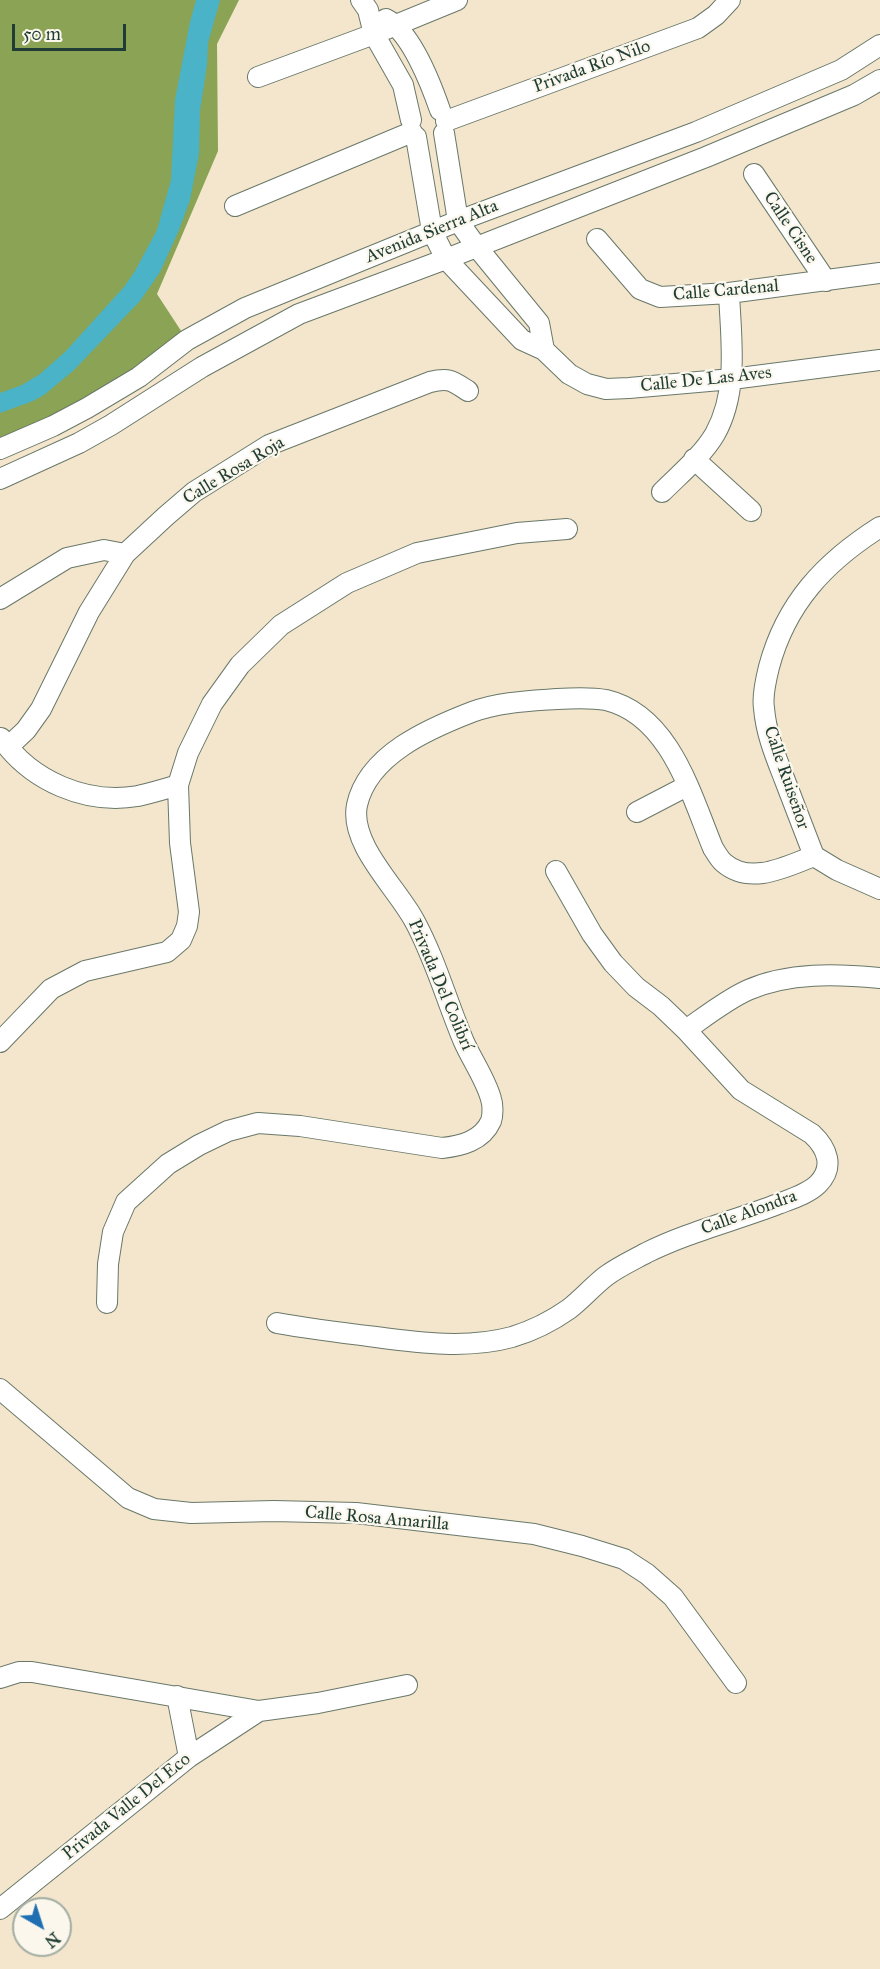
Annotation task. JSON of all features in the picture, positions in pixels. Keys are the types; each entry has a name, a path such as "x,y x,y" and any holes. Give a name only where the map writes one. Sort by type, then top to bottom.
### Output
{"street":[{"path":"258,77 457,0"},
{"name":"Privada Río Nilo","path":"443,121 698,28 716,15 730,0"},
{"path":"364,5 397,25 427,75 443,121 458,221 539,323 544,350"},
{"name":"Calle De Las Aves","path":"364,5 374,34 403,85 432,231 447,259 522,340 544,350 568,374 587,384 606,389 732,379 880,360"},
{"name":"Avenida Sierra Alta","path":"0,449 53,426 139,377 187,340 245,308 432,231 696,132 841,70 880,45"},
{"path":"841,70 854,95"},
{"name":"Avenida Sierra Alta","path":"0,479 79,443 202,367 299,314 447,259 706,157 854,95 880,80"},
{"path":"413,130 413,114 423,107 429,106 443,121"},
{"path":"413,130 428,142 440,138 443,121"},
{"path":"235,206 413,130"},
{"name":"Calle Cisne","path":"754,174 826,281"},
{"name":"Calle Cardenal","path":"597,239 640,288 660,297 729,293 880,273"},
{"path":"662,492 714,435 724,413 732,379 729,293"},
{"path":"497,312 516,296"},
{"path":"139,377 153,397"},
{"name":"Calle Rosa Roja","path":"4,741 27,730 41,709 89,612 125,554 194,492 269,446 430,382 443,379 452,380 468,391"},
{"path":"694,459 751,512"},
{"name":"Calle Ruiseñor","path":"814,856 768,736 763,705 768,673 775,645 802,596 827,567 857,542 880,527"},
{"path":"0,1042 51,989 85,971 167,951 181,940 187,926 189,912 180,843 178,786 188,753 212,704 240,665 281,625 347,583 417,553 517,533 567,529"},
{"path":"0,599 67,558 104,550 125,554"},
{"name":"Privada Del Colibrí","path":"107,1303 108,1264 113,1232 126,1202 168,1164 228,1131 258,1123 300,1126 442,1148 471,1142 491,1121 492,1099 463,1039 425,942 414,919 366,849 360,835 357,807 362,788 372,772 408,741 473,711 518,702 583,698 606,700 627,708 645,720 661,737 672,754 713,848 722,862 734,870 754,874 774,870 814,856"},
{"path":"4,741 29,769 54,784 80,794 105,797 136,796 178,786"},
{"path":"637,812 687,786"},
{"path":"814,856 837,870 880,889"},
{"name":"Calle Alondra","path":"277,1323 428,1344 474,1343 512,1337 540,1326 568,1309 606,1276 646,1253 679,1238 803,1194 817,1186 826,1175 829,1164 821,1142 812,1134 741,1090 686,1030 661,1006 636,987 613,963 592,934 556,871"},
{"path":"686,1030 732,998 750,989 768,984 803,977 844,975 880,978"},
{"name":"Calle Rosa Amarilla","path":"0,1389 128,1498 154,1509 191,1513 356,1513 534,1534 624,1559 647,1574 673,1597 736,1683"},
{"path":"0,1678 19,1672 32,1672 259,1711 318,1703 406,1685"},
{"path":"177,1696 189,1757"},
{"name":"Privada Valle Del Eco","path":"0,1909 189,1757 259,1711"}],"green space":[{"path":"0,0 239,0 217,44 218,151 157,294 187,340 0,452"}],"water":[{"path":"196,0 220,0 208,43 200,111 199,154 190,200 160,272 140,301 74,370 44,395 0,413 0,393 22,385 40,374 65,352 124,287 157,230 171,180 175,100"}]}
